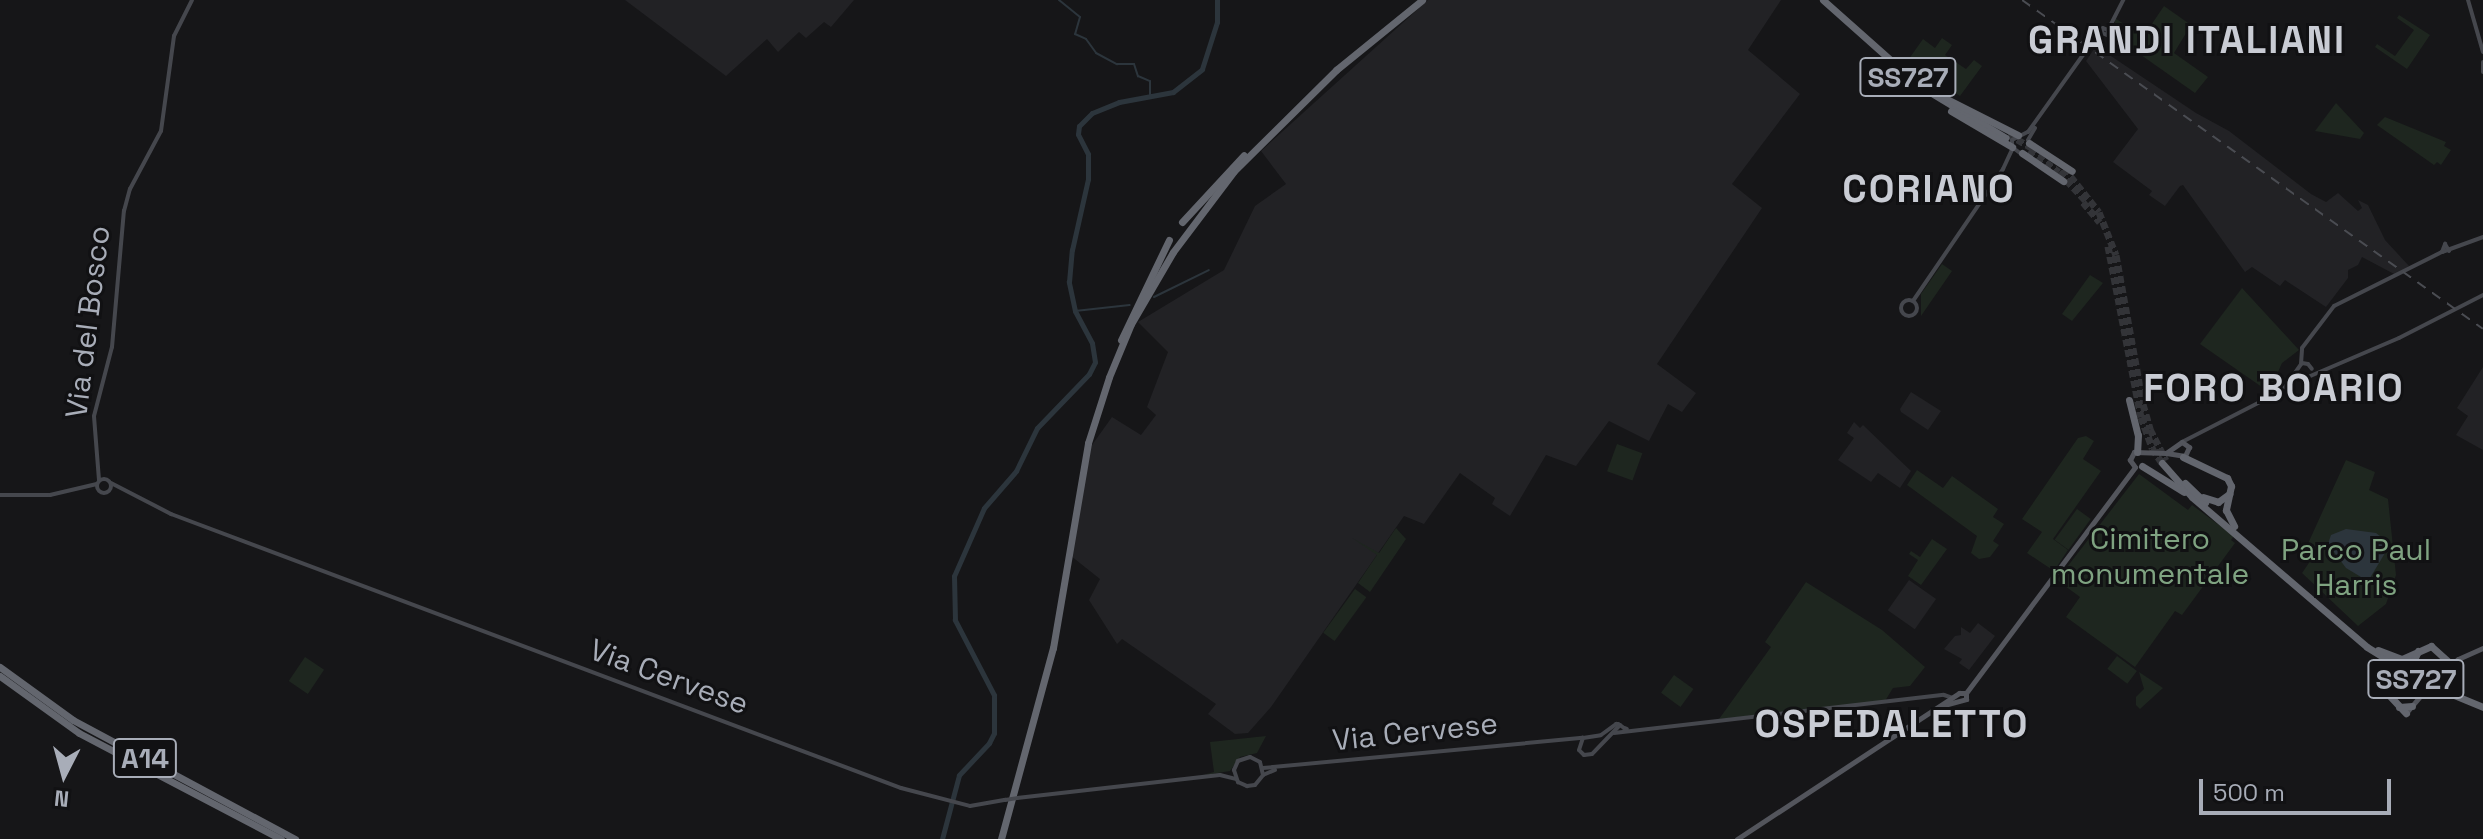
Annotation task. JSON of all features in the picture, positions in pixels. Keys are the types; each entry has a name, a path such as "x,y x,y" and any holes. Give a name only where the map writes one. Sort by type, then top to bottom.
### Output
{"highway":[{"name":"SS727","path":"1825,0 1885,59 1943,100 2007,136"},
{"path":"1194,220 1255,150 1336,70 1416,3"},
{"path":"1182,222 1244,155 1332,70 1416,3"},
{"path":"1943,100 2019,135"},
{"path":"1943,100 1959,117 2012,148"},
{"path":"2029,141 2072,171"},
{"path":"1194,231 1255,150"},
{"path":"2021,153 2063,181"},
{"path":"1123,340 1194,220 1244,155"},
{"path":"999,839 1053,648 1088,443 1123,340 1169,240"},
{"path":"2129,400 2140,452"},
{"path":"2182,453 2193,463 2227,478 2230,492 2226,513 2235,528"},
{"name":"SS727","path":"2165,459 2184,482 2368,646 2447,692 2483,705"},
{"name":"SS727","path":"2165,459 2192,497 2267,558"},
{"path":"2141,465 2192,497"},
{"path":"2184,482 2213,502 2222,501 2230,492"},
{"path":"2368,646 2399,659 2423,647 2434,647 2451,664"},
{"path":"2368,646 2388,667 2388,692 2404,716"},
{"path":"2423,647 2415,656 2416,670 2447,692"},
{"name":"A14","path":"0,667 73,720 295,839"},
{"name":"A14","path":"0,676 79,733 281,839"},
{"path":"2388,692 2394,680 2405,677 2447,692"},
{"path":"2397,706 2412,706"}],"main road":[{"name":"Via del Bosco","path":"98,482 101,471 94,416 112,347 124,211 130,189 161,131 174,36 192,0"},
{"path":"2468,0 2483,58 2483,72"},
{"path":"2091,45 2122,2"},
{"path":"1913,301 1917,311 1906,315 1902,305 1913,301 2007,163 2012,140 2028,132 2085,52 2021,153 2007,163"},
{"path":"2019,135 2029,141"},
{"path":"2012,148 2021,153"},
{"path":"2288,383 2301,364 2302,348 2334,306 2442,252 2483,236"},
{"path":"2182,442 2264,400 2288,383 2399,338 2483,295"},
{"path":"2301,364 2308,364 2311,372"},
{"path":"2297,370 2301,377"},
{"path":"2141,465 2130,458 2140,452 2165,459 2182,453 2199,433"},
{"path":"2182,442 2182,453"},
{"path":"2182,442 2182,453"},
{"path":"2140,452 2141,465"},
{"path":"1737,839 1960,692 1966,693 2141,465 2154,455"},
{"name":"Via del Bosco","path":"101,471 110,484"},
{"path":"98,482 99,491"},
{"path":"0,495 33,496 87,489 106,493 110,484 98,482 87,489"},
{"name":"Via Cervese","path":"110,484 171,514 240,540 901,788 965,806 1220,775 1234,770 1241,759 1250,757 1263,768 1278,769 1592,738 1620,725"},
{"path":"2434,679 2451,664 2483,648"},
{"path":"2404,716 2427,688"},
{"path":"1614,733 1938,696 1952,700"},
{"path":"1592,738 1597,747 1620,725 1634,730"},
{"path":"1579,748 1583,738"},
{"name":"Via Cervese","path":"1557,740 1588,755 1597,747"},
{"path":"1263,768 1263,775"},
{"name":"Via Cervese","path":"1220,775 1251,786 1263,775 1278,769"},
{"path":"1234,770 1236,779"}],"shaded area":[{"path":"625,0 854,0 831,27 824,22 806,38 799,32 778,52 767,39 726,76"},
{"path":"1428,0 1781,0 1748,50 1800,94 1732,184 1762,208 1657,364 1696,393 1682,412 1668,404 1649,441 1609,421 1576,466 1546,455 1510,516 1492,504 1495,498 1460,473 1424,524 1404,516 1271,707 1248,733 1235,734 1208,714 1216,704 1122,639 1117,644 1089,600 1100,579 1071,556 1087,452 1112,417 1141,435 1156,415 1147,407 1168,352 1138,322 1224,270 1255,206 1286,184 1261,151"},
{"path":"2096,46 2196,113 2229,131 2311,194 2326,202 2338,193 2358,211 2362,208 2358,200 2368,205 2385,240 2409,266 2396,275 2362,257 2358,265 2348,270 2348,278 2326,307 2285,280 2280,286 2252,267 2245,272 2183,185 2165,206 2149,195 2152,191 2113,162 2138,129 2086,61"},
{"path":"2483,367 2483,450 2456,435 2468,416 2457,408"},
{"path":"1911,392 1941,411 1928,430 1901,412"},
{"path":"1854,422 1860,428 1863,425 1911,471 1900,488 1878,473 1871,482 1838,460 1854,438 1847,433"},
{"path":"2346,529 2376,533 2385,540 2388,548 2366,580 2346,568 2328,544 2331,535"},
{"path":"1909,580 1936,599 1915,629 1888,610"},
{"path":"1978,623 1995,636 1969,670 1959,663 1962,659 1944,649 1955,636 1961,635 1961,627 1970,633"}],"green space":[{"path":"2164,6 2191,25 2174,53 2208,77 2195,93 2114,36 2115,18 2143,37"},
{"path":"2399,15 2430,35 2407,69 2375,47 2377,44 2395,56 2414,30 2397,18"},
{"path":"1942,38 1952,45 1945,55 1966,69 1974,60 1982,66 1960,96 1906,63 1923,39 1935,48"},
{"path":"2336,103 2364,133 2360,139 2315,131"},
{"path":"2385,117 2446,142 2444,146 2451,150 2441,165 2437,162 2434,165 2377,125"},
{"path":"1942,264 1952,271 1921,316 1921,294"},
{"path":"2090,275 2103,283 2072,321 2062,314"},
{"path":"2242,288 2299,350 2282,363 2269,392 2200,344"},
{"path":"2086,436 2094,441 2083,459 2101,471 2053,539 2068,550 2054,571 2027,553 2042,532 2022,519 2078,438"},
{"path":"1617,444 1642,453 1632,480 1607,471"},
{"name":"Parco Paul Harris","path":"2346,460 2375,472 2369,490 2388,499 2396,575 2386,604 2358,626 2302,573 2315,554 2306,548"},
{"path":"1917,470 1943,488 1952,476 1998,509 1993,517 2004,524 1993,541 1999,545 1990,557 1979,559 1971,553 1977,536 1907,485"},
{"name":"Cimitero monumentale","path":"2139,474 2188,510 2192,505 2234,536 2231,540 2235,543 2182,615 2175,611 2135,667 2066,617 2080,597 2057,580"},
{"path":"2077,509 2091,519 2068,550 2055,540"},
{"path":"1396,528 1406,539 1370,592 1358,583 1377,555 1352,538 1379,553"},
{"path":"1932,539 1947,549 1921,585 1908,576 1918,560 1909,554 1911,551 1920,557"},
{"path":"1806,582 1882,630 1925,667 1910,686 1893,688 1885,701 1719,719 1771,647 1765,642"},
{"path":"1355,589 1366,597 1335,641 1323,633"},
{"path":"2117,656 2137,671 2127,684 2107,669"},
{"path":"305,657 324,670 308,694 289,681"},
{"path":"2139,672 2163,688 2140,709 2136,705 2136,697 2144,689"},
{"path":"1674,675 1693,689 1680,707 1661,693"},
{"path":"1266,736 1257,753 1240,757 1230,771 1199,776 1214,772 1210,742"}],"waterway":[{"path":"1059,0 1080,17 1075,34 1086,39 1096,53 1117,64 1134,64 1138,76 1150,81 1150,98"},
{"path":"942,839 959,775 989,743 994,733 994,695 955,620 954,576 984,508 1016,471 1037,428 1089,374 1095,362 1092,343 1075,311 1069,282 1072,250 1088,179 1088,154 1078,134 1079,126 1092,113 1119,102 1173,92 1202,69 1217,22 1217,0"},
{"path":"1154,297 1209,270"},
{"path":"1075,311 1130,305"}],"tunnel":[{"path":"2008,134 2034,149"},
{"path":"2029,150 2059,172 2088,203"},
{"path":"2064,168 2099,212 2116,255 2143,404 2150,429 2166,460"},
{"path":"2083,202 2100,222"},
{"path":"2108,246 2141,417 2152,448 2162,463"}],"railway":[{"path":"2022,0 2483,329"}],"district":[{"name":"GRANDI ITALIANI","path":"2187,41"},
{"name":"CORIANO","path":"1929,190"},
{"name":"FORO BOARIO","path":"2274,389"},
{"name":"OSPEDALETTO","path":"1892,725"}]}
